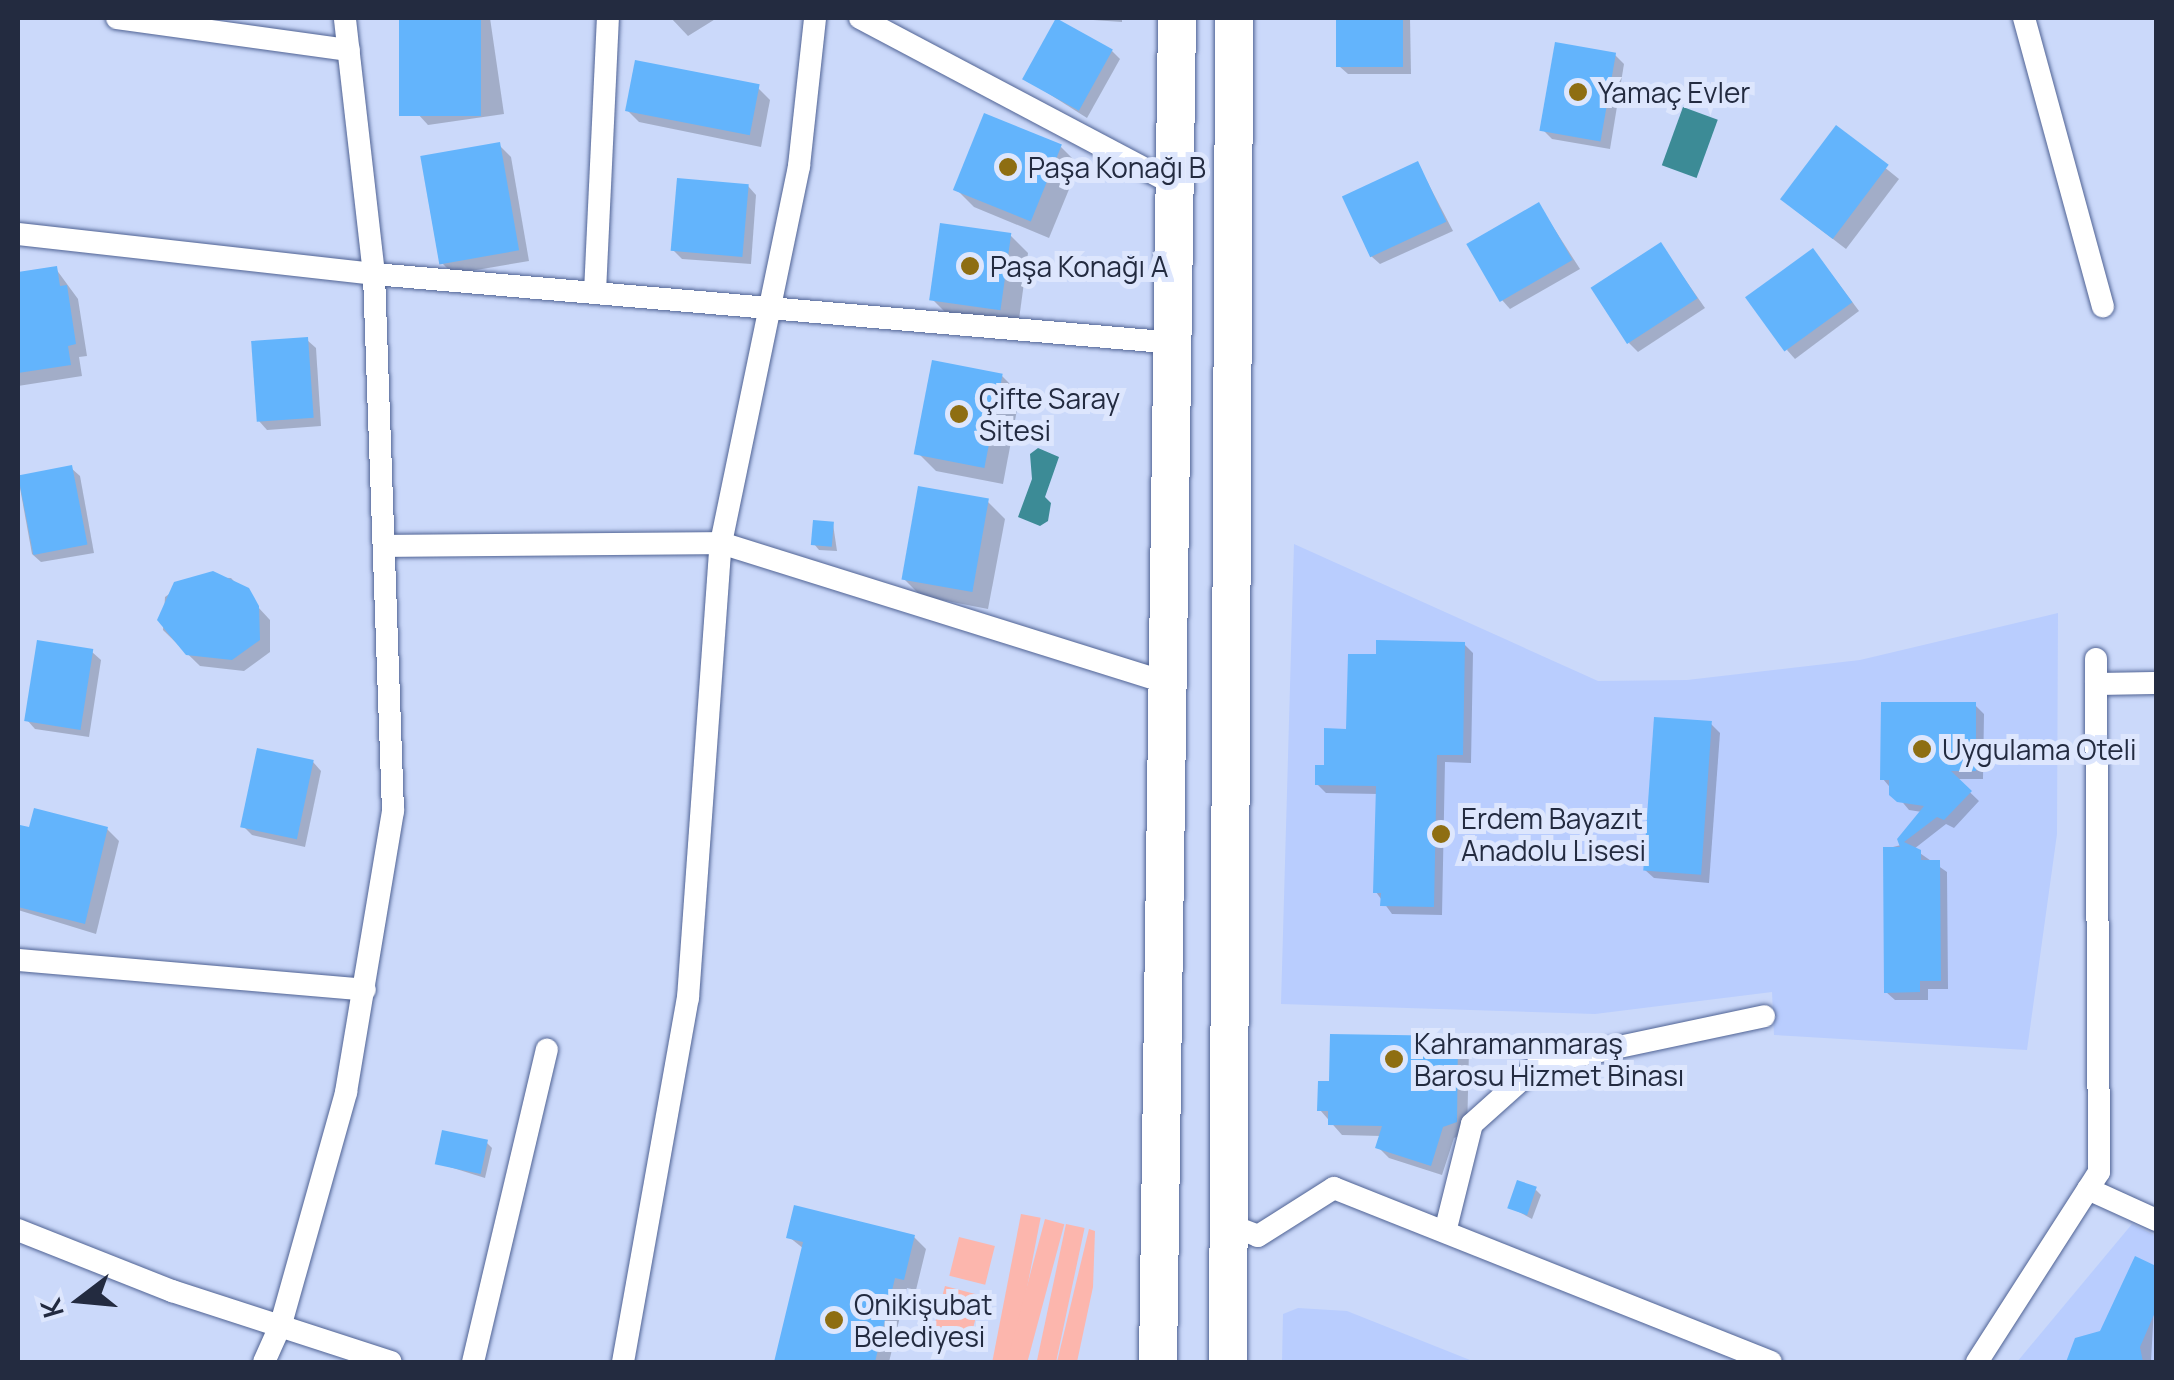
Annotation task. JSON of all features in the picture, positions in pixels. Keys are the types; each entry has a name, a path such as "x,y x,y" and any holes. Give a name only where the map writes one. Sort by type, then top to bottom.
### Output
{"main road":[{"path":"1158,1362 1164,682 1176,344 1177,18"},
{"path":"1228,1362 1234,18"}],"street":[{"path":"116,18 349,50"},
{"path":"264,1362 281,1324 346,1092 393,811 387,546 374,274 345,18"},
{"path":"595,292 608,18"},
{"path":"623,1362 688,998 720,542 799,166 815,18"},
{"path":"860,18 1174,184"},
{"path":"2024,18 2103,306"},
{"path":"18,234 374,274 1176,344"},
{"path":"387,546 720,542 1164,682"},
{"path":"1977,1362 2099,1172 2096,659"},
{"path":"2096,684 2156,683"},
{"path":"18,960 365,990"},
{"path":"1446,1228 1472,1124 1539,1064 1764,1016"},
{"path":"473,1362 547,1050"},
{"path":"1227,1224 1258,1236 1334,1188 1446,1228 1770,1362"},
{"path":"2088,1189 2156,1220"},
{"path":"18,1230 172,1291 391,1362"}],"shaded area":[{"path":"1683,107 1718,120 1697,178 1662,165"},
{"path":"1038,448 1059,457 1045,497 1051,503 1048,521 1040,526 1018,517 1032,479 1030,454"},
{"path":"1294,544 1598,681 1687,680 1860,660 2058,613 2057,834 2027,1050 1774,1035 1772,992 1595,1014 1281,1004"},
{"path":"1021,1214 1041,1218 1013,1362 992,1362"},
{"path":"1045,1219 1064,1224 1027,1362 1007,1361"},
{"path":"1066,1224 1085,1228 1056,1362 1037,1362"},
{"path":"2132,1224 2156,1236 2156,1362 2017,1362"},
{"path":"1089,1229 1095,1231 1093,1287 1077,1362 1057,1362"},
{"path":"959,1237 995,1246 985,1285 949,1276"},
{"path":"945,1286 982,1296 971,1335 934,1326"},
{"path":"1298,1308 1347,1311 1475,1362 1282,1362 1283,1314"}],"building":[{"path":"399,18 481,18 481,116 399,116"},
{"path":"1056,18 1113,50 1079,111 1022,79"},
{"path":"1336,18 1403,18 1403,67 1336,67"},
{"name":"Yamaç Evler","path":"1555,42 1616,53 1600,141 1539,131"},
{"path":"635,60 760,84 750,135 625,111"},
{"name":"Paşa Konağı B","path":"984,113 1062,144 1031,221 953,190"},
{"path":"1836,125 1889,165 1833,239 1780,199"},
{"path":"500,142 519,250 439,264 420,156"},
{"path":"1418,161 1446,222 1370,257 1342,196"},
{"path":"677,178 749,184 742,257 671,251"},
{"path":"1539,202 1572,260 1500,302 1466,244"},
{"name":"Paşa Konağı A","path":"940,223 1011,233 1000,310 929,300"},
{"path":"1661,242 1697,298 1627,344 1591,288"},
{"path":"1813,248 1852,302 1784,352 1745,297"},
{"path":"57,266 60,286 67,285 76,344 68,346 71,365 18,373 18,272"},
{"path":"308,337 314,418 257,422 251,341"},
{"name":"Çifte Saray Sitesi","path":"932,360 1003,374 984,468 914,454"},
{"path":"72,465 87,545 33,555 18,475"},
{"name":"Çifte Saray Sitesi","path":"918,486 989,499 972,592 902,580"},
{"path":"813,520 834,522 832,547 811,545"},
{"path":"213,571 249,588 259,606 260,640 232,660 186,655 157,620 174,582"},
{"path":"37,640 93,649 80,730 24,721"},
{"name":"Erdem Bayazıt Anadolu Lisesi","path":"1376,640 1465,642 1463,755 1437,755 1434,907 1380,906 1381,893 1373,893 1376,786 1315,785 1315,765 1324,765 1324,728 1346,729 1348,654 1376,654"},
{"path":"1881,702 1976,702 1976,771 1951,771 1972,791 1944,820 1937,817 1904,842 1921,850 1921,860 1940,860 1941,981 1920,981 1920,992 1884,993 1883,847 1900,847 1897,839 1924,806 1897,802 1889,795 1889,780 1880,780"},
{"path":"1654,717 1712,721 1701,875 1643,871"},
{"path":"257,748 314,760 297,839 240,827"},
{"path":"34,808 108,827 85,924 18,907 18,836 20,825 29,827"},
{"name":"Kahramanmaraş Barosu Hizmet Binası","path":"1330,1034 1458,1036 1457,1122 1443,1127 1431,1166 1375,1148 1382,1126 1328,1125 1328,1111 1317,1111 1318,1081 1329,1081"},
{"path":"442,1130 488,1140 481,1174 435,1164"},
{"path":"1517,1180 1537,1187 1527,1215 1507,1208"},
{"name":"Onikişubat Belediyesi","path":"794,1205 915,1235 904,1280 895,1278 875,1362 774,1362 803,1242 786,1238"},
{"path":"2135,1256 2156,1266 2156,1310 2140,1347 2143,1362 2066,1362 2075,1338 2100,1331"}],"place":[{"name":"Yamaç Evler","path":"1578,92"},
{"name":"Paşa Konağı B","path":"1008,167"},
{"name":"Paşa Konağı A","path":"970,266"},
{"name":"Çifte Saray Sitesi","path":"959,414"},
{"name":"Uygulama Oteli","path":"1922,749"},
{"name":"Erdem Bayazıt Anadolu Lisesi","path":"1441,834"},
{"name":"Kahramanmaraş Barosu Hizmet Binası","path":"1394,1059"},
{"name":"Onikişubat Belediyesi","path":"834,1320"}]}
